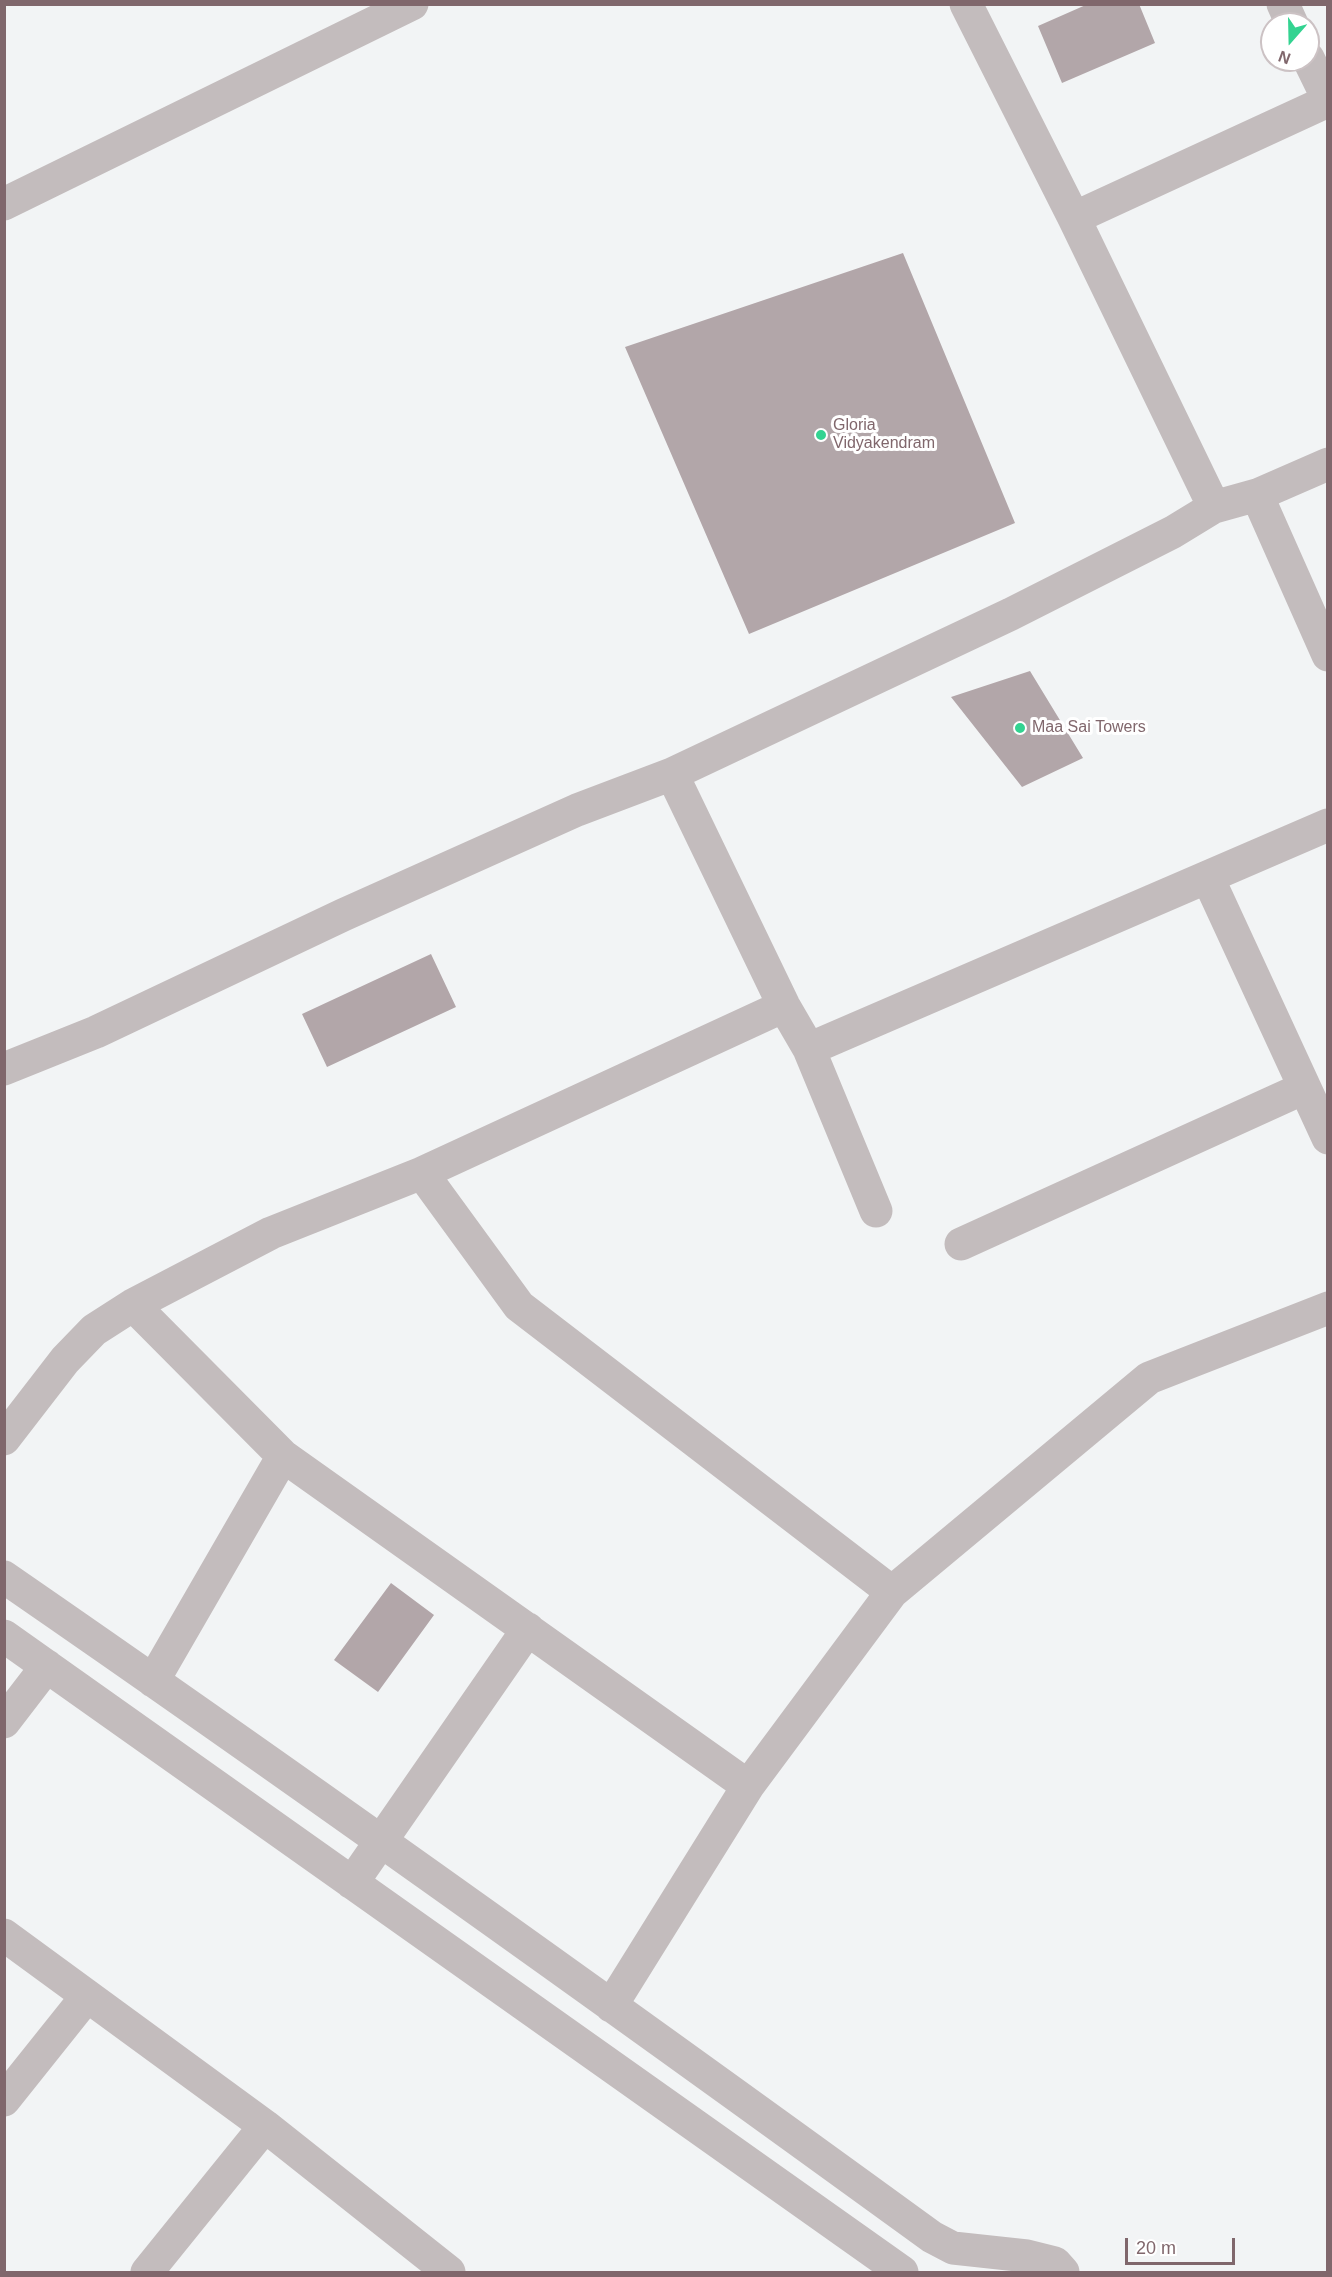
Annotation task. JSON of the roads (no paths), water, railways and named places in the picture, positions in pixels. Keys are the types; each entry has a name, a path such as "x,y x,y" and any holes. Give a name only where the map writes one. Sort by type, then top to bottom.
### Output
{"street":[{"path":"4,204 412,4"},
{"path":"966,4 1074,218 1214,507"},
{"path":"1074,218 1328,100 1315,72"},
{"path":"4,1069 96,1032 343,915 576,810 672,774 1011,614 1173,532 1214,507 1257,495 1328,464"},
{"path":"1257,495 1328,656"},
{"path":"672,774 784,1006 809,1049 876,1211"},
{"path":"809,1049 1328,825"},
{"path":"1208,878 1328,1138"},
{"path":"4,1439 65,1360 94,1330 133,1305 271,1233 422,1173 784,1006"},
{"path":"961,1244 1304,1088"},
{"path":"422,1173 519,1306 892,1592"},
{"path":"133,1305 283,1456 748,1786"},
{"path":"611,2006 748,1786 892,1592 1149,1378 1328,1308"},
{"path":"153,1681 283,1456"},
{"path":"4,1577 383,1841 490,1921 932,2237 953,2248 1028,2256 1055,2263 1063,2272"},
{"path":"352,1882 383,1841 528,1629"},
{"path":"4,1636 902,2272"},
{"path":"4,1722 47,1666"},
{"path":"4,1935 265,2127 449,2272"},
{"path":"4,2100 87,1996"},
{"path":"147,2272 265,2127"}],"place":[{"name":"Gloria Vidyakendram","path":"821,435"},
{"name":"Maa Sai Towers","path":"1020,728"}]}
